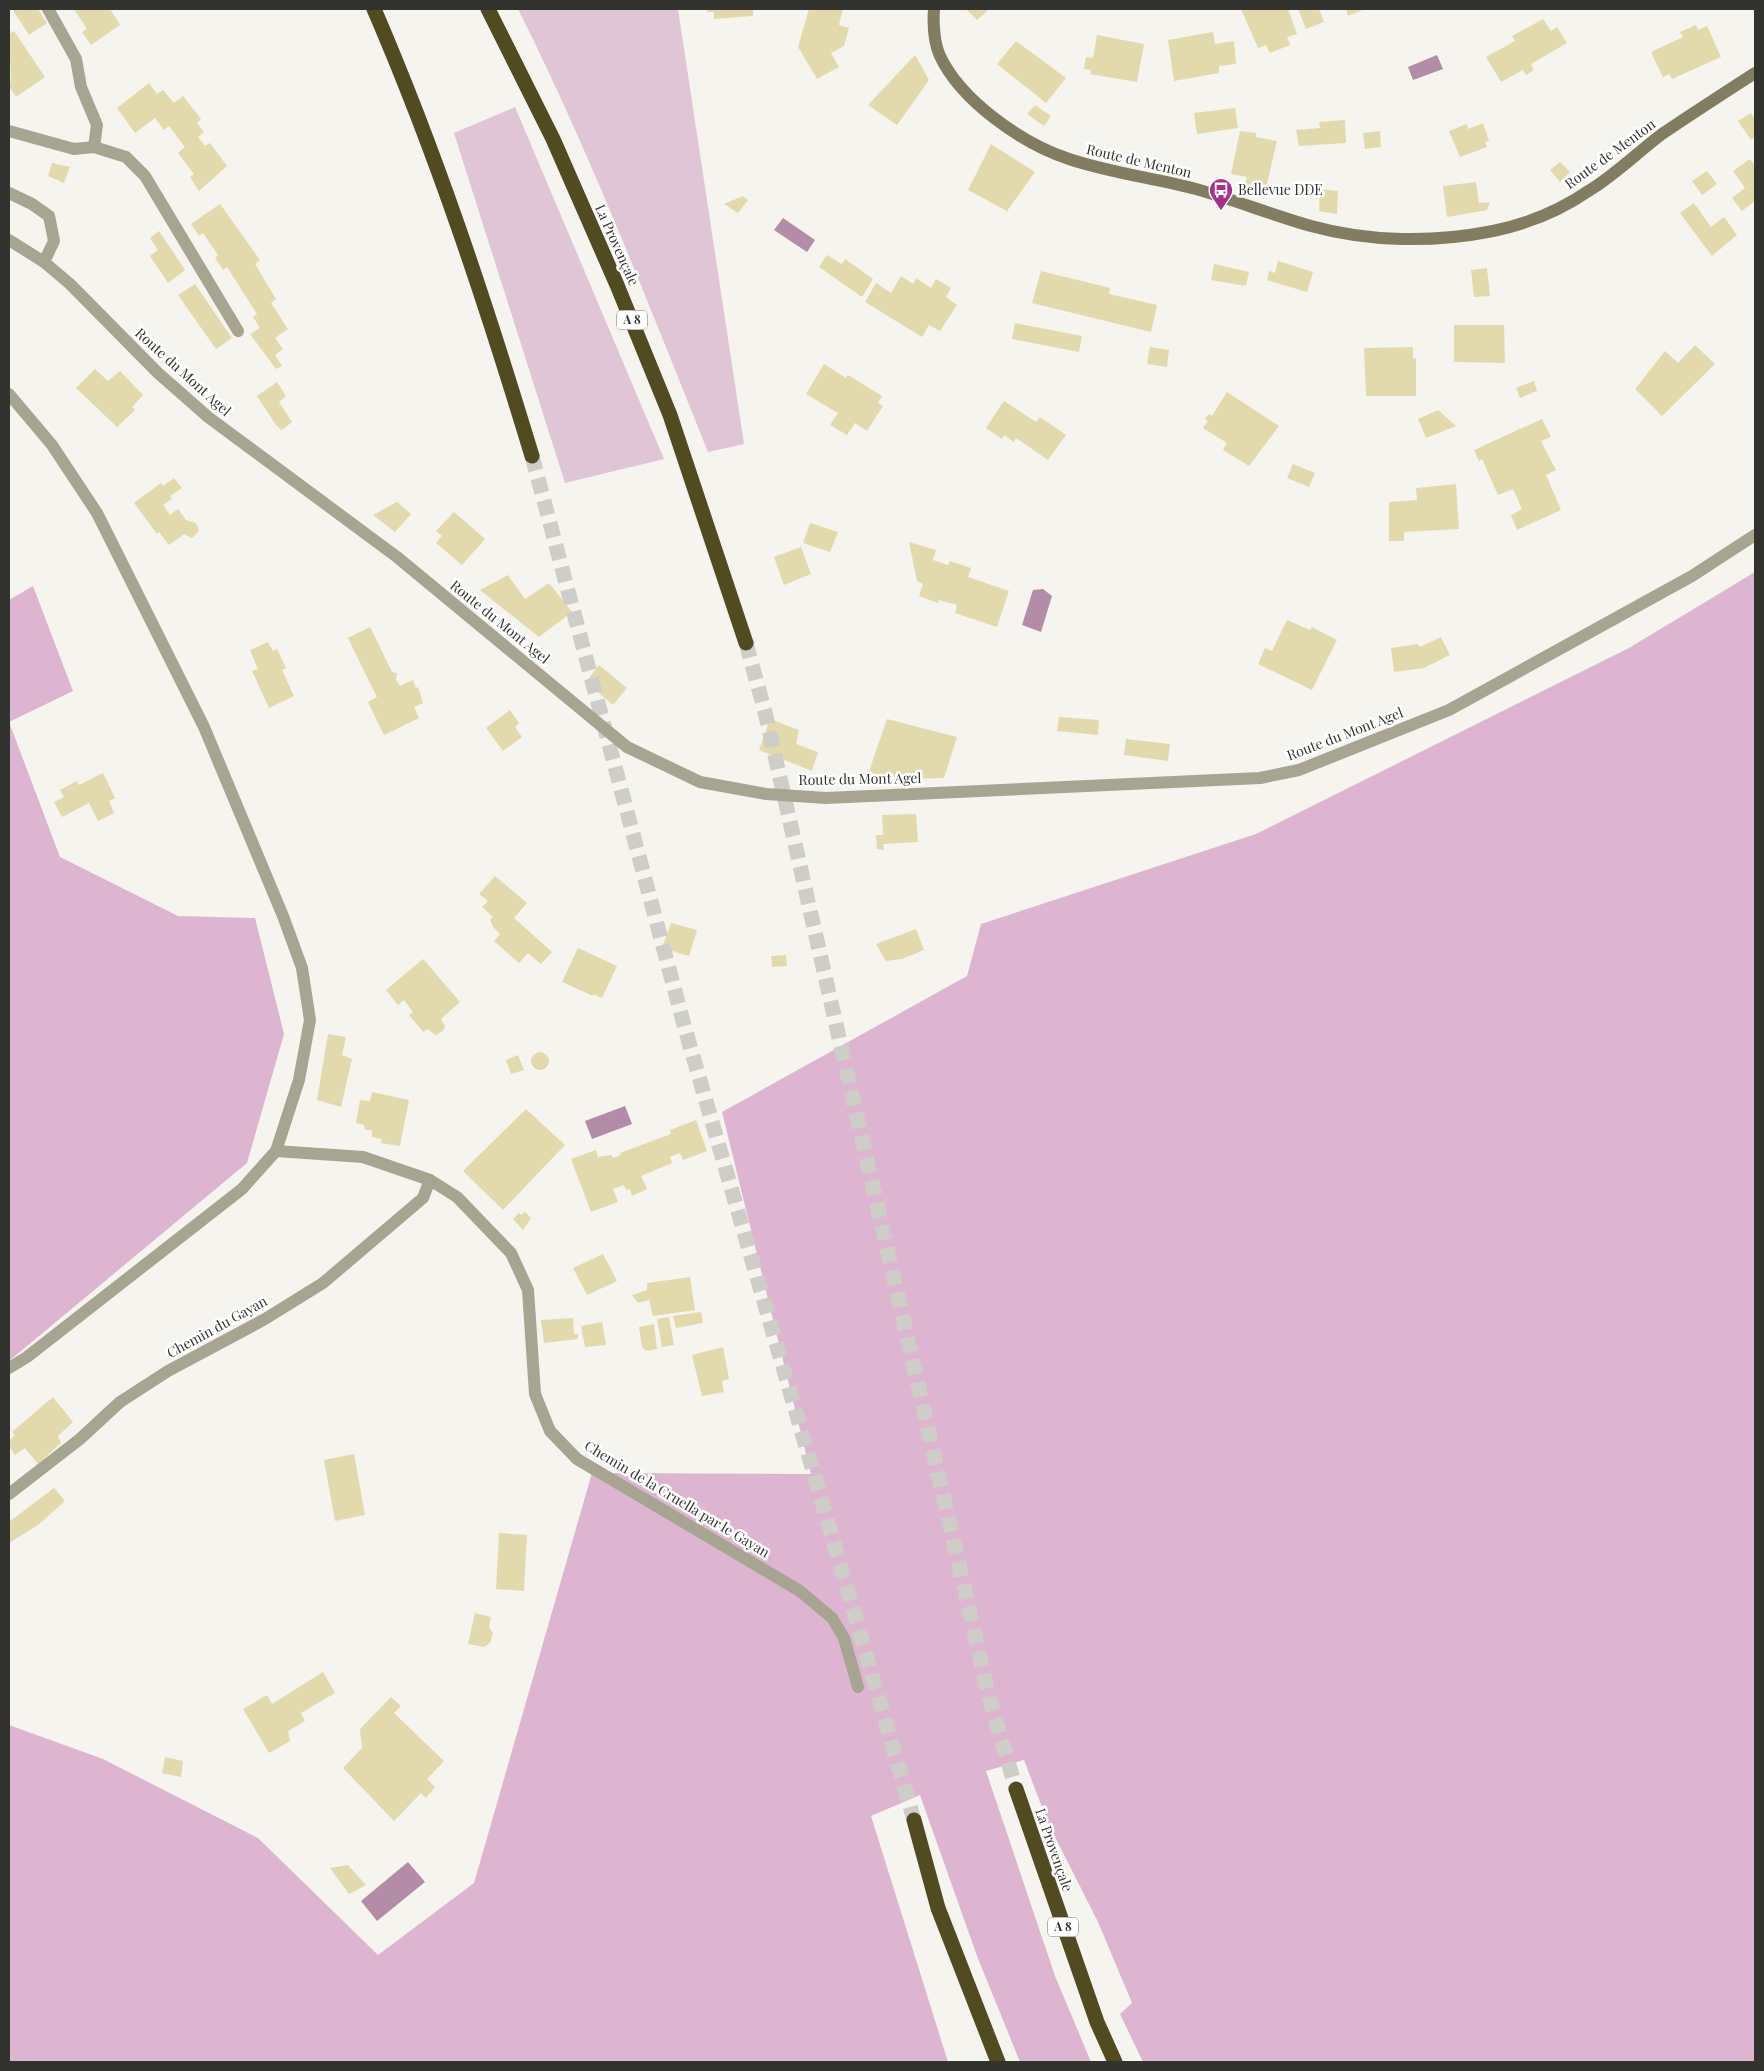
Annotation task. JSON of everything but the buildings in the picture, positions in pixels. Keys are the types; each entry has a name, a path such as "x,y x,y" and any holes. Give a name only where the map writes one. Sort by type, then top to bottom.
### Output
{"highway":[{"path":"374,9 450,199 532,456"},
{"name":"La Provençale","path":"488,9 553,139 617,285 667,406 746,643"},
{"name":"La Provençale","path":"1016,1789 1097,2022 1115,2062"},
{"path":"914,1820 938,1908 987,2038 998,2062"},
{"path":"987,2038 991,2062"}],"main road":[{"name":"Route de Menton","path":"934,9 933,21 939,54 954,79 979,105 1025,139 1066,158 1104,170 1192,188 1311,226 1362,237 1408,239 1449,237 1494,231 1547,215 1590,190 1662,134 1755,73"}],"street":[{"path":"48,9 76,59 81,87 97,125 94,147"},
{"path":"9,132 74,149 94,147 126,157 145,176 238,331"},
{"path":"9,193 32,204 49,216 54,241 44,262"},
{"name":"Route du Mont Agel","path":"9,240 44,262 70,284 158,373 208,417 397,557 628,747 700,782 766,794 826,798 972,792 1260,778 1299,770 1449,710 1692,576 1755,535"},
{"path":"9,394 52,445 97,513 204,726 283,916 302,968 310,1020 299,1080 276,1150 242,1188 27,1357 9,1368"},
{"name":"Chemin de la Cruella par le Gayan","path":"276,1150 363,1157 430,1180 457,1197 511,1253 528,1290 536,1394 550,1431 577,1459 800,1590 832,1618 844,1638 858,1687"},
{"name":"Chemin du Gayan","path":"9,1494 80,1439 120,1402 168,1371 264,1319 323,1283 422,1198 430,1180"}],"shaded area":[{"path":"518,9 678,9 744,444 708,452 594,173"},
{"path":"1437,55 1443,69 1413,80 1408,67"},
{"path":"515,107 664,459 565,483 454,133"},
{"path":"783,218 815,240 807,252 774,230"},
{"path":"1755,572 1755,2062 1143,2062 1120,2014 1132,2003 1098,1922 1048,1823 1024,1760 986,1771 1055,1976 1091,2062 1020,2062 977,1956 920,1795 871,1816 948,2062 9,2062 9,1725 103,1759 258,1838 378,1955 474,1883 592,1473 811,1474 722,1112 967,976 981,924 1256,834 1629,648"},
{"path":"33,586 73,691 9,722 9,600"},
{"path":"1043,589 1052,596 1041,632 1022,625 1033,590"},
{"path":"9,722 60,857 178,916 255,918 284,1034 247,1163 9,1361"},
{"path":"625,1106 632,1124 592,1139 585,1121"},
{"path":"408,1862 425,1882 377,1921 361,1901"}],"tunnel":[{"path":"532,456 684,1025 914,1820"},
{"path":"746,643 765,712 989,1697 1016,1789"}],"place":[{"name":"Bellevue DDE","path":"1221,211"}]}
